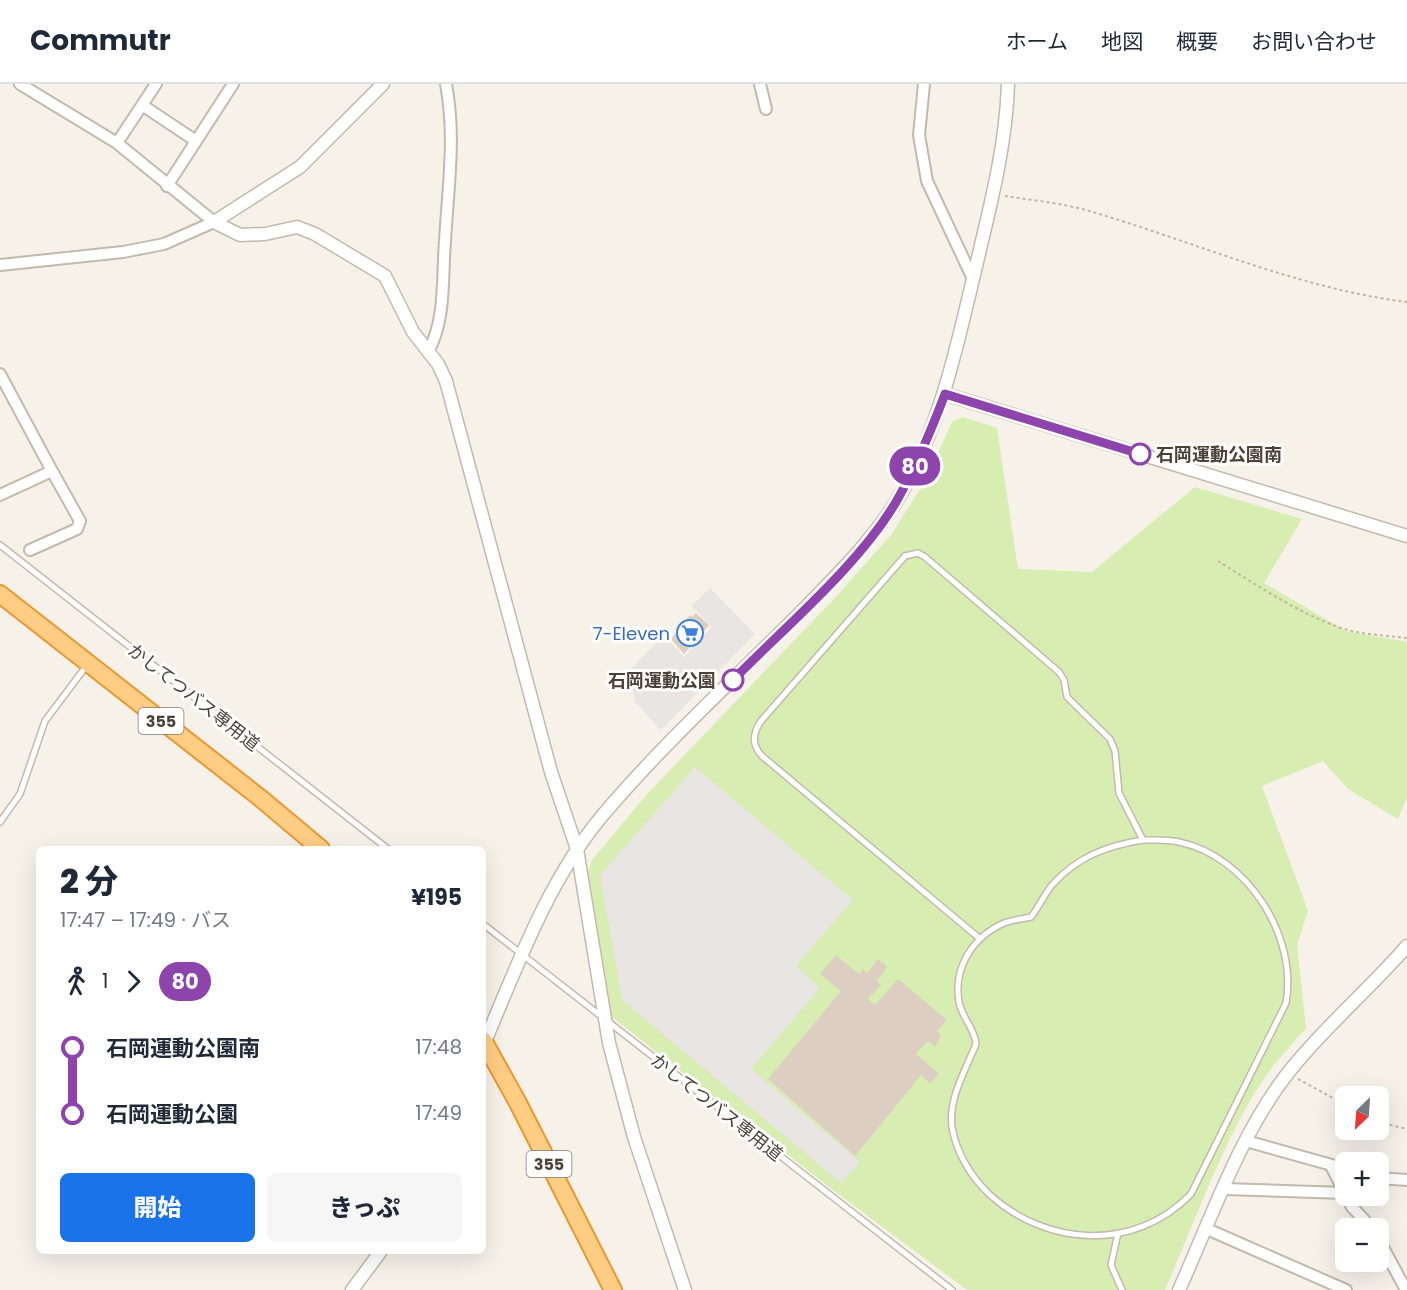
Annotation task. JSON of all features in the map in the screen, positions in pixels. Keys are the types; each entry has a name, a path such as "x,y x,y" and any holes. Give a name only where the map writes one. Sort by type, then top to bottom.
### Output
{"highway":[{"name":"355","path":"0,594 317,846"},
{"name":"355","path":"486,1046 613,1290"}],"street":[{"path":"20,84 117,143 167,186 224,229 240,235 265,234 297,227 315,234 385,276 413,332 438,364 451,398 551,772 577,849 609,1043 634,1137 685,1290"},
{"path":"117,143 156,84"},
{"path":"167,186 232,84"},
{"path":"0,265 123,252 164,244 214,222 300,167 383,84"},
{"path":"429,350 439,326 450,190 453,129 446,84"},
{"path":"760,84 766,109"},
{"path":"924,84 919,135 927,181 973,279"},
{"path":"486,1037 552,891 577,849 632,782 845,567 872,536 895,503 915,467 945,394 973,279 1005,135 1008,84"},
{"path":"142,105 196,141"},
{"path":"0,374 80,521 77,529 30,550"},
{"path":"945,394 1407,536"},
{"path":"0,495 52,471"},
{"path":"1179,1290 1246,1142 1288,1073 1406,948"},
{"path":"1246,1142 1335,1167"},
{"path":"1331,1166 1335,1174"},
{"path":"1389,1179 1407,1180"},
{"path":"1225,1189 1335,1194"},
{"path":"1351,1206 1362,1218"},
{"path":"1207,1229 1346,1290"},
{"path":"352,1290 379,1254"},
{"path":"1389,1258 1406,1290"}],"lane":[{"name":"かしてつバス専用道","path":"0,544 384,846"},
{"path":"979,939 762,756 754,744 754,736 761,721 904,556 918,553 926,557 1059,672 1064,680 1067,697 1110,739 1115,751 1119,793 1143,840"},
{"path":"0,822 20,794 45,721 88,663"},
{"path":"1143,840 1181,842 1218,859 1235,870 1261,899 1271,917 1284,957 1289,990 1286,1003 1191,1194 1178,1207 1143,1227 1118,1233 1078,1235 1045,1229 1020,1219 978,1183 956,1145 951,1113 976,1044 976,1036 962,1014 959,986 968,953 979,939 1006,922 1031,917 1051,886 1088,855 1105,848 1143,840"},
{"name":"かしてつバス専用道","path":"486,926 952,1290"},
{"path":"1118,1233 1111,1265 1122,1290"}],"path":[{"path":"993,194 1084,210 1272,272 1370,298 1407,302"},
{"path":"1218,561 1259,586 1324,620 1352,631 1407,638"},
{"path":"1288,1073 1335,1099"},
{"path":"1389,1125 1407,1129"}],"green space":[{"name":"石岡運動公園","path":"963,417 997,428 1018,569 1092,572 1195,487 1302,519 1264,583 1346,631 1407,642 1407,798 1398,819 1348,789 1323,761 1262,786 1308,911 1297,945 1306,1028 1270,1070 1240,1120 1165,1290 967,1290 829,1187 612,1017 588,871 592,860 648,793 834,599 891,535 926,480 952,422"}],"shaded area":[{"path":"710,588 755,634 661,730 635,702 630,670 664,635 684,657 712,627 692,606"},
{"path":"695,767 853,900 796,966 820,988 751,1069 860,1162 841,1183 622,1000 600,875"}],"building":[{"name":"7-Eleven","path":"696,613 709,625 684,654 671,639 690,615 692,617"},
{"path":"836,955 859,974 863,969 867,973 878,959 887,967 877,981 881,985 868,999 875,1005 898,979 947,1020 937,1031 941,1035 935,1047 928,1041 916,1054 939,1074 930,1084 921,1075 855,1156 768,1079 841,991 820,974"}],"bus line":[{"name":"80","path":"733,680 845,567 872,536 895,503 915,467 945,394 1140,454"}],"place":[{"name":"石岡運動公園南","path":"1140,454"},
{"name":"7-Eleven","path":"690,633"},
{"name":"石岡運動公園","path":"733,680"}]}
